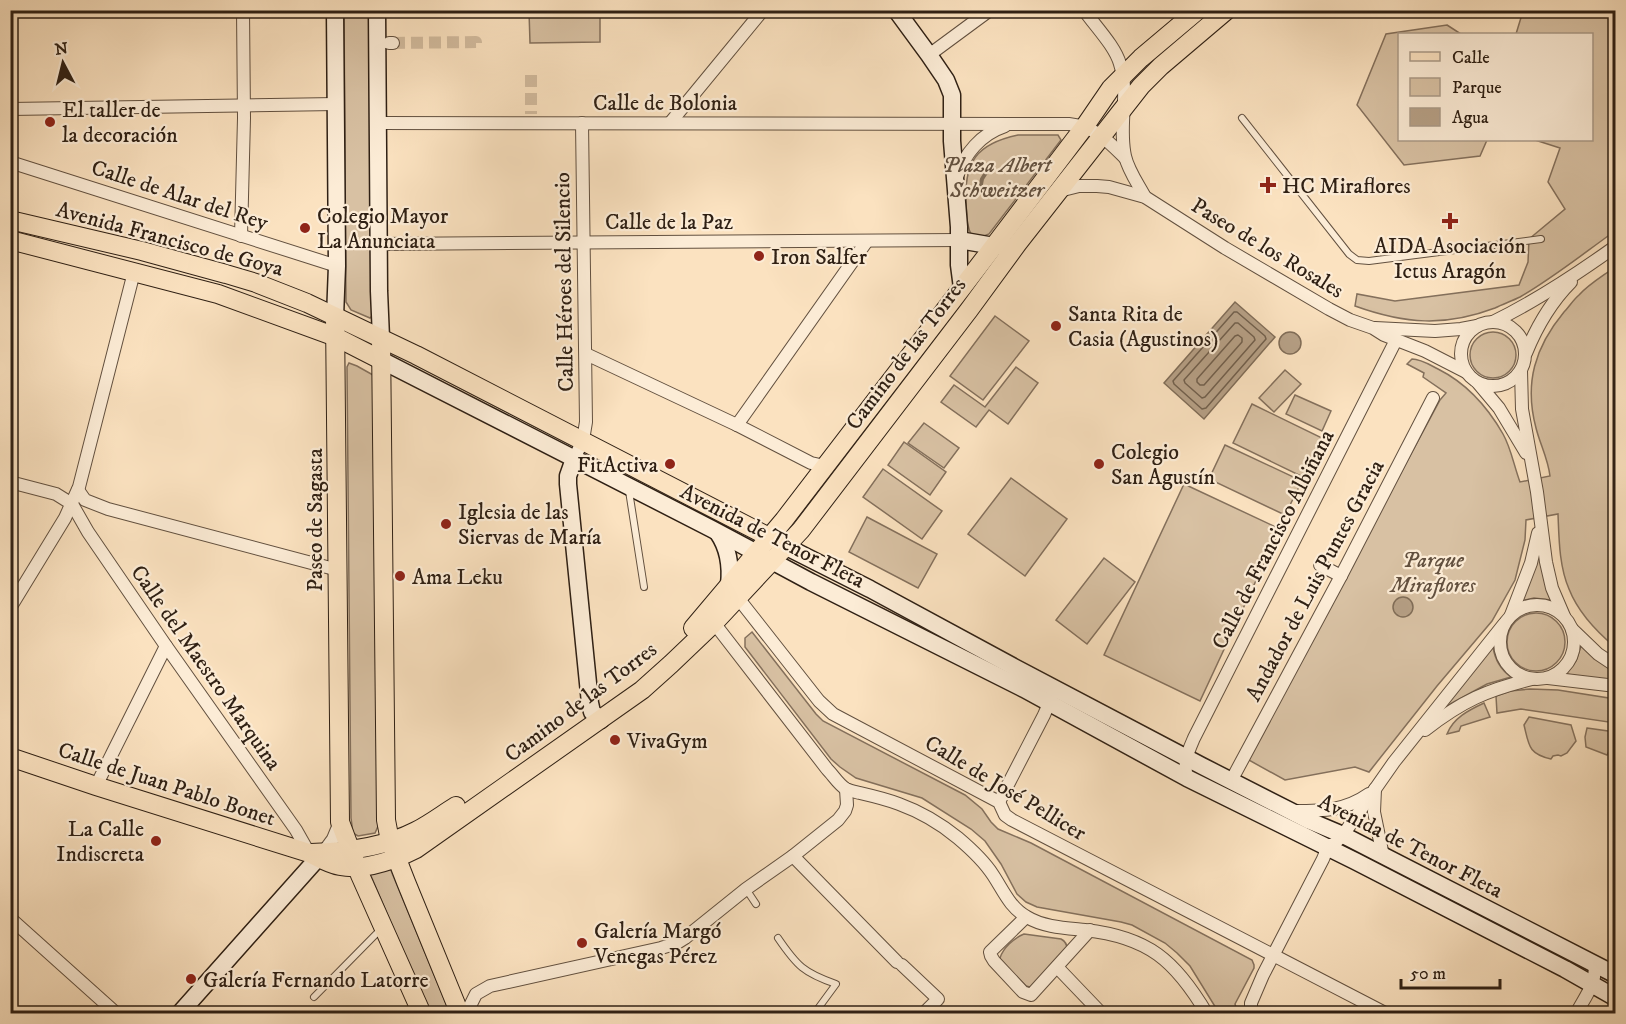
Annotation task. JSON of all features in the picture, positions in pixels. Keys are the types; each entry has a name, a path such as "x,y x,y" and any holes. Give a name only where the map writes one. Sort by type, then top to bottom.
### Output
{"main road":[{"name":"Paseo de Sagasta","path":"335,10 337,266 335,317 340,822 357,867 422,1014"},
{"path":"377,10 386,820 393,849 460,1014"},
{"path":"896,10 951,90 959,240 958,265 962,288"},
{"name":"Camino de las Torres","path":"733,592 755,553 827,464 962,288 1111,88 1198,10"},
{"name":"Camino de las Torres","path":"350,850 416,849 597,716 657,677 733,592 772,562 807,521 962,320 1018,243 1153,73 1227,10"},
{"name":"Avenida Francisco de Goya","path":"10,220 142,251 226,274 296,299 381,338"},
{"name":"Avenida Francisco de Goya","path":"10,240 229,298 336,337"},
{"name":"Camino de las Torres","path":"959,240 994,246 1018,243"},
{"name":"Avenida de Tenor Fleta","path":"336,337 772,562 1186,757 1616,975"},
{"name":"Avenida de Tenor Fleta","path":"381,338 870,589 1187,778 1325,846 1616,998"},
{"path":"574,459 568,476 568,484 590,703 597,716"},
{"path":"718,533 728,554 733,592"},
{"name":"Calle de Juan Pablo Bonet","path":"10,757 317,855 338,866 357,867"},
{"name":"Camino de las Torres","path":"357,867 393,849"},
{"name":"Calle de Juan Pablo Bonet","path":"317,855 350,850"},
{"path":"179,1014 317,855"}],"street":[{"path":"241,236 243,10"},
{"path":"670,123 763,10"},
{"path":"929,55 990,10"},
{"path":"1084,10 1118,57 1123,75 1125,106 1122,132 1125,158"},
{"path":"10,109 336,104"},
{"name":"Calle de Bolonia","path":"378,123 531,118 582,123 952,123"},
{"name":"Calle Héroes del Silencio","path":"574,459 583,440 586,422 582,123"},
{"path":"952,123 1084,126 1101,136 1125,158 1145,197"},
{"path":"955,181 962,163 974,146 989,133 1009,125"},
{"name":"Calle de Alar del Rey","path":"10,162 337,266"},
{"name":"Paseo de los Rosales","path":"1059,191 1079,186 1097,186 1145,197 1225,248 1329,309 1425,351 1466,372"},
{"name":"Calle de la Paz","path":"378,244 959,240"},
{"path":"737,425 867,241"},
{"path":"1531,462 1508,422 1478,382 1466,372 1461,355 1465,338 1478,326 1493,322 1522,307 1583,270 1616,246"},
{"path":"1583,270 1547,310 1525,354 1521,371 1522,409 1537,492 1548,574 1556,600 1572,629 1598,654 1616,666"},
{"path":"10,609 78,490 134,272"},
{"path":"1493,322 1502,323 1516,331 1521,338 1525,354"},
{"name":"Paseo de los Rosales","path":"1372,328 1435,331 1478,326"},
{"name":"Calle de Francisco Albiñana","path":"1186,757 1396,340"},
{"path":"586,354 737,425 811,463 827,464"},
{"path":"1478,382 1494,386 1502,385 1521,371"},
{"name":"Andador de Luis Puntes Gracia","path":"1231,781 1433,398"},
{"path":"10,482 56,494 72,504"},
{"path":"78,490 85,500 108,509 338,570"},
{"name":"Calle del Maestro Marquina","path":"72,504 166,646 296,830 317,855"},
{"path":"84,525 93,513 108,509"},
{"path":"1533,678 1516,672 1504,659 1500,648 1500,636 1531,563 1540,522"},
{"path":"1320,565 1341,576"},
{"name":"Calle de José Pellicer","path":"733,592 819,700 833,714 999,802 1005,815 1012,820 1387,1014"},
{"path":"1251,1014 1251,1003 1322,862 1325,846 1334,844 1343,835 1394,762 1507,620 1520,609 1532,605 1543,605 1555,609 1564,616"},
{"path":"710,618 827,769 846,789 897,803 937,823 979,857 993,874 1008,899 1026,917 1057,927 1126,937 1142,944 1180,975 1207,1014"},
{"path":"1547,677 1558,672 1567,664 1573,653 1572,629"},
{"path":"96,786 166,646"},
{"path":"1408,744 1464,703 1495,688 1533,678 1547,677 1616,686"},
{"path":"999,802 1051,695"},
{"path":"1186,757 1187,778"},
{"path":"466,1014 476,994 490,986 677,943 842,817 847,805 846,789"},
{"path":"1292,811 1333,810 1358,801 1375,789"},
{"path":"1375,789 1374,812 1383,856"},
{"path":"317,855 333,839 340,822"},
{"path":"793,856 938,999 923,1014"},
{"path":"1026,917 990,952 991,957 1023,992 1031,994 1090,930"},
{"path":"10,918 117,1014"},
{"path":"1576,1014 1595,976 1594,964"},
{"path":"1057,967 1102,1014"}],"lane":[{"name":"Paseo de los Rosales","path":"1242,118 1349,254 1358,260 1369,261 1541,239"},
{"path":"628,487 644,586"},
{"path":"746,889 756,904"},
{"path":"314,997 384,927"},
{"path":"778,938 788,953 807,972 836,984 814,1014"}],"green space":[{"path":"344,11 371,11 372,316 370,318 351,310 346,302"},
{"path":"529,11 600,11 600,42 530,43"},
{"path":"1523,11 1615,11 1615,231 1520,297 1477,314 1442,320 1408,320 1355,306 1357,294 1395,301 1519,285 1528,262 1529,239 1565,209 1548,182 1560,148 1538,141 1593,141 1593,33 1516,33"},
{"path":"1447,25 1459,33 1398,33 1398,141 1487,141 1480,156 1404,165 1357,105 1386,34"},
{"name":"Plaza Albert Schweitzer","path":"1018,135 1058,135 1061,140 989,234 972,236 966,203 967,176 970,166 983,150 992,144"},
{"name":"Parque Miraflores","path":"1615,267 1615,647 1601,635 1577,606 1569,589 1561,561 1558,514 1526,520 1525,540 1515,580 1492,621 1369,772 1355,767 1285,780 1247,759 1440,400 1446,393 1423,377 1424,373 1407,364 1412,359 1425,362 1458,381 1475,396 1503,434 1520,482 1550,476 1536,428 1531,396 1539,352 1554,325 1575,299 1587,287"},
{"path":"995,316 1029,341 983,400 950,376"},
{"path":"1493,332 1509,339 1516,355 1509,371 1493,378 1477,371 1470,355 1477,339"},
{"path":"349,363 373,375 379,824 375,833 358,836 353,833 351,818 347,367"},
{"path":"1016,367 1038,383 1008,424 989,410 976,427 941,402 954,385 985,407"},
{"path":"1285,370 1301,384 1274,412 1259,398"},
{"path":"1295,395 1331,411 1322,431 1286,414"},
{"path":"1252,404 1322,438 1303,477 1233,443"},
{"path":"924,423 959,448 944,468 908,443"},
{"path":"904,442 946,472 930,495 888,465"},
{"path":"1225,445 1302,481 1285,515 1209,479"},
{"path":"883,469 942,511 922,539 863,497"},
{"path":"1011,478 1067,519 1025,576 968,534"},
{"path":"1184,484 1280,529 1200,701 1104,655"},
{"path":"867,517 937,554 918,588 849,552"},
{"path":"1539,550 1551,600 1534,598 1521,601"},
{"path":"1104,558 1135,582 1087,644 1056,620"},
{"path":"1530,613 1542,613 1557,621 1565,636 1565,648 1557,663 1542,671 1530,671 1515,663 1507,648 1507,636 1515,621"},
{"path":"752,632 823,721 965,795 982,809 998,829 1031,843 1252,960 1254,968 1235,1004 1238,1013 1219,1013 1190,966 1165,943 1132,925 1037,907 1026,902 1017,894 1001,864 985,841 971,829 922,798 856,778 840,767 831,759 745,647 745,638"},
{"path":"1581,646 1615,672 1615,682 1566,674 1576,661"},
{"path":"1493,647 1499,665 1511,677 1487,684 1434,715"},
{"path":"1558,690 1615,699 1615,723 1521,709 1497,713 1496,696 1510,691"},
{"path":"1484,703 1490,717 1461,726 1459,731 1447,734 1457,719"},
{"path":"1529,717 1571,725 1576,741 1567,753 1561,756 1553,756 1551,759 1543,757 1531,748 1529,743 1524,725"},
{"path":"1587,728 1615,732 1615,739 1607,755 1586,747"},
{"path":"387,859 450,1013 429,1013 366,864"},
{"path":"1024,934 1061,939 1067,947 1030,987 1026,986 1000,958 1009,944"}],"water":[{"path":"1235,302 1275,337 1204,419 1164,383"},
{"path":"1290,332 1298,335 1301,343 1298,351 1290,354 1282,351 1279,343 1282,335"},
{"path":"1399,597 1407,597 1413,603 1413,611 1407,617 1399,617 1393,611 1393,603"}],"waterway":[{"path":"980,189 982,179 989,168"}],"tunnel":[{"path":"393,43 476,42 476,46"},
{"path":"531,75 531,114"}],"place":[{"name":"El taller de la decoración","path":"50,122"},
{"name":"HC Miraflores","path":"1268,185"},
{"name":"AIDA Asociación Ictus Aragón","path":"1450,221"},
{"name":"Colegio Mayor La Anunciata","path":"305,228"},
{"name":"Iron Salfer","path":"759,256"},
{"name":"Santa Rita de Casia (Agustinos)","path":"1056,326"},
{"name":"FitActiva","path":"670,464"},
{"name":"Colegio San Agustín","path":"1099,464"},
{"name":"Iglesia de las Siervas de María","path":"446,524"},
{"name":"Ama Leku","path":"400,576"},
{"name":"VivaGym","path":"615,740"},
{"name":"La Calle Indiscreta","path":"156,841"},
{"name":"Galería Margó Venegas Pérez","path":"582,943"},
{"name":"Galería Fernando Latorre","path":"191,979"}]}
